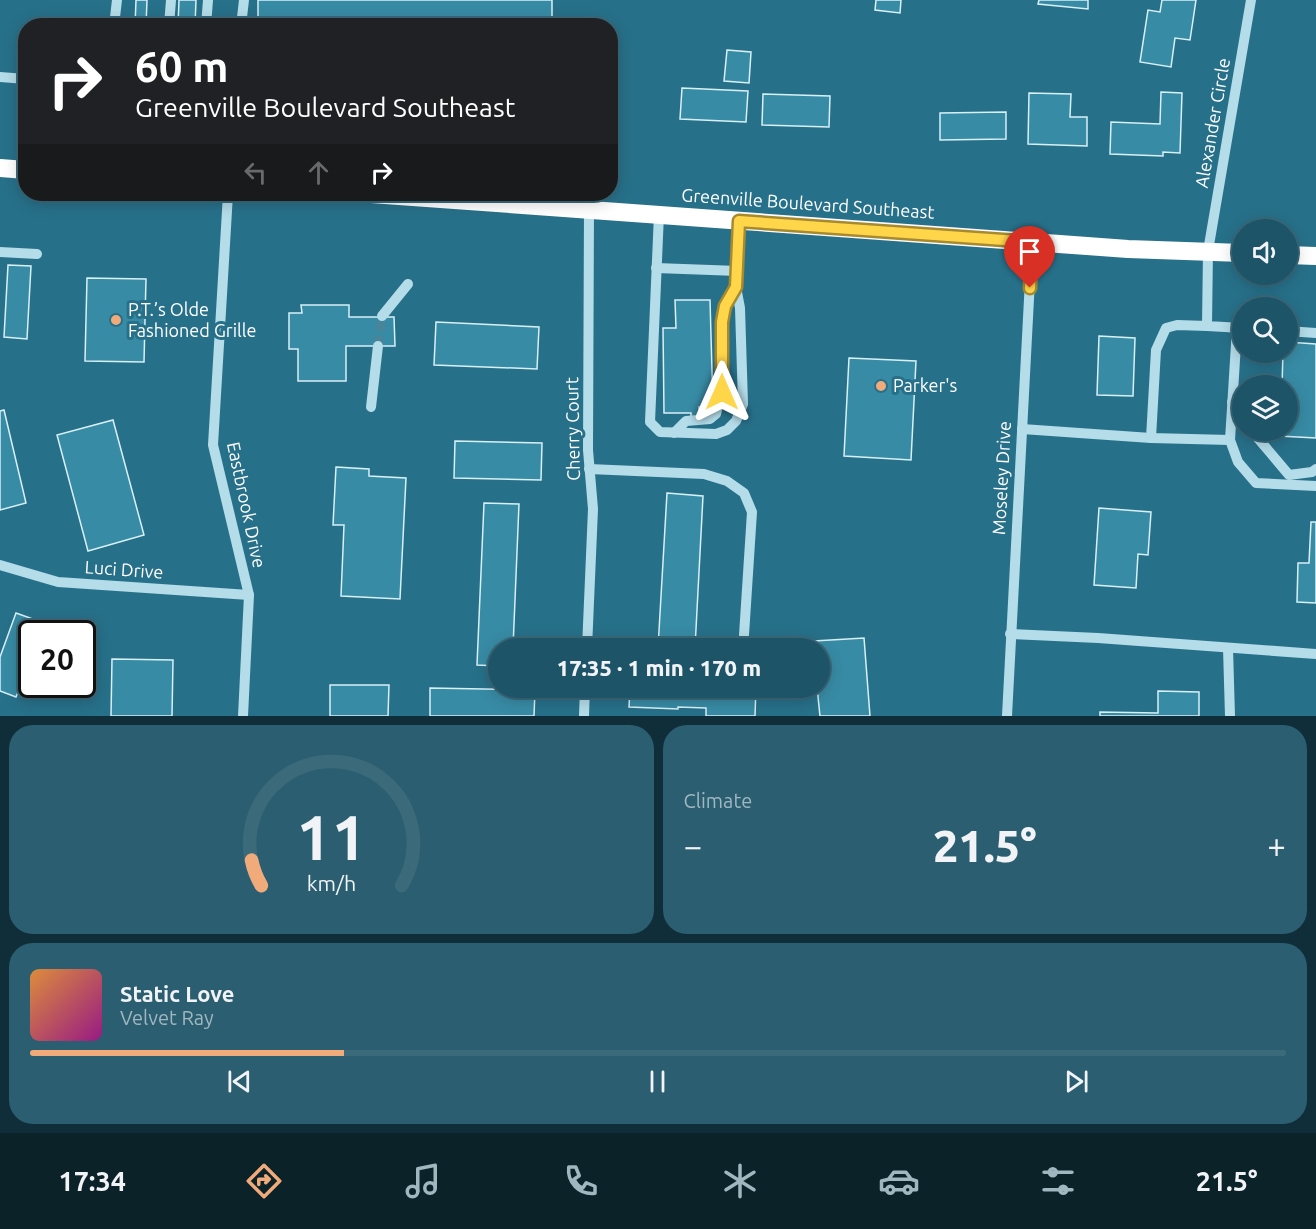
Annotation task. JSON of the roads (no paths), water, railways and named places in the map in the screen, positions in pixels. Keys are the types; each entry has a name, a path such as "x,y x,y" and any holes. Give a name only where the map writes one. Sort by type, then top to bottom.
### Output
{"highway":[{"path":"0,168 18,169"},
{"name":"Greenville Boulevard Southeast","path":"480,201 1128,249 1232,252"},
{"path":"1298,255 1316,256"}],"street":[{"path":"115,18 117,0"},
{"path":"170,18 171,0"},
{"path":"207,18 208,0"},
{"path":"243,18 244,0"},
{"name":"Alexander Circle","path":"1207,326 1208,251 1251,0"},
{"path":"0,77 18,78"},
{"name":"Eastbrook Drive","path":"228,201 213,445 249,595 243,716"},
{"name":"Cherry Court","path":"587,638 593,509 588,450 589,208"},
{"path":"658,214 650,422 660,432 716,434 727,430 736,421 743,404 740,308 736,287 739,221"},
{"name":"Moseley Drive","path":"1006,716 1032,242"},
{"path":"0,252 37,254"},
{"path":"657,268 738,271"},
{"path":"381,316 408,284"},
{"path":"674,432 686,421 710,419 716,414 722,392 722,322 725,306 736,287"},
{"path":"1151,438 1156,350 1166,328 1177,325 1232,328"},
{"path":"1298,332 1316,333"},
{"path":"371,407 378,346"},
{"path":"1232,402 1230,440 1238,462 1256,483 1316,486"},
{"path":"1022,429 1151,438 1230,440"},
{"path":"1260,441 1289,475 1312,472 1316,469"},
{"path":"590,469 704,474 727,480 744,493 752,512 744,635"},
{"name":"Luci Drive","path":"0,565 58,582 249,595"},
{"path":"1010,634 1316,654"},
{"path":"1228,648 1230,716"},
{"path":"584,716 585,698"}],"tunnel":[{"path":"378,346 382,316"}],"place":[{"name":"P.T.’s Olde Fashioned Grille","path":"116,320"},
{"name":"Parker's","path":"881,386"}]}
